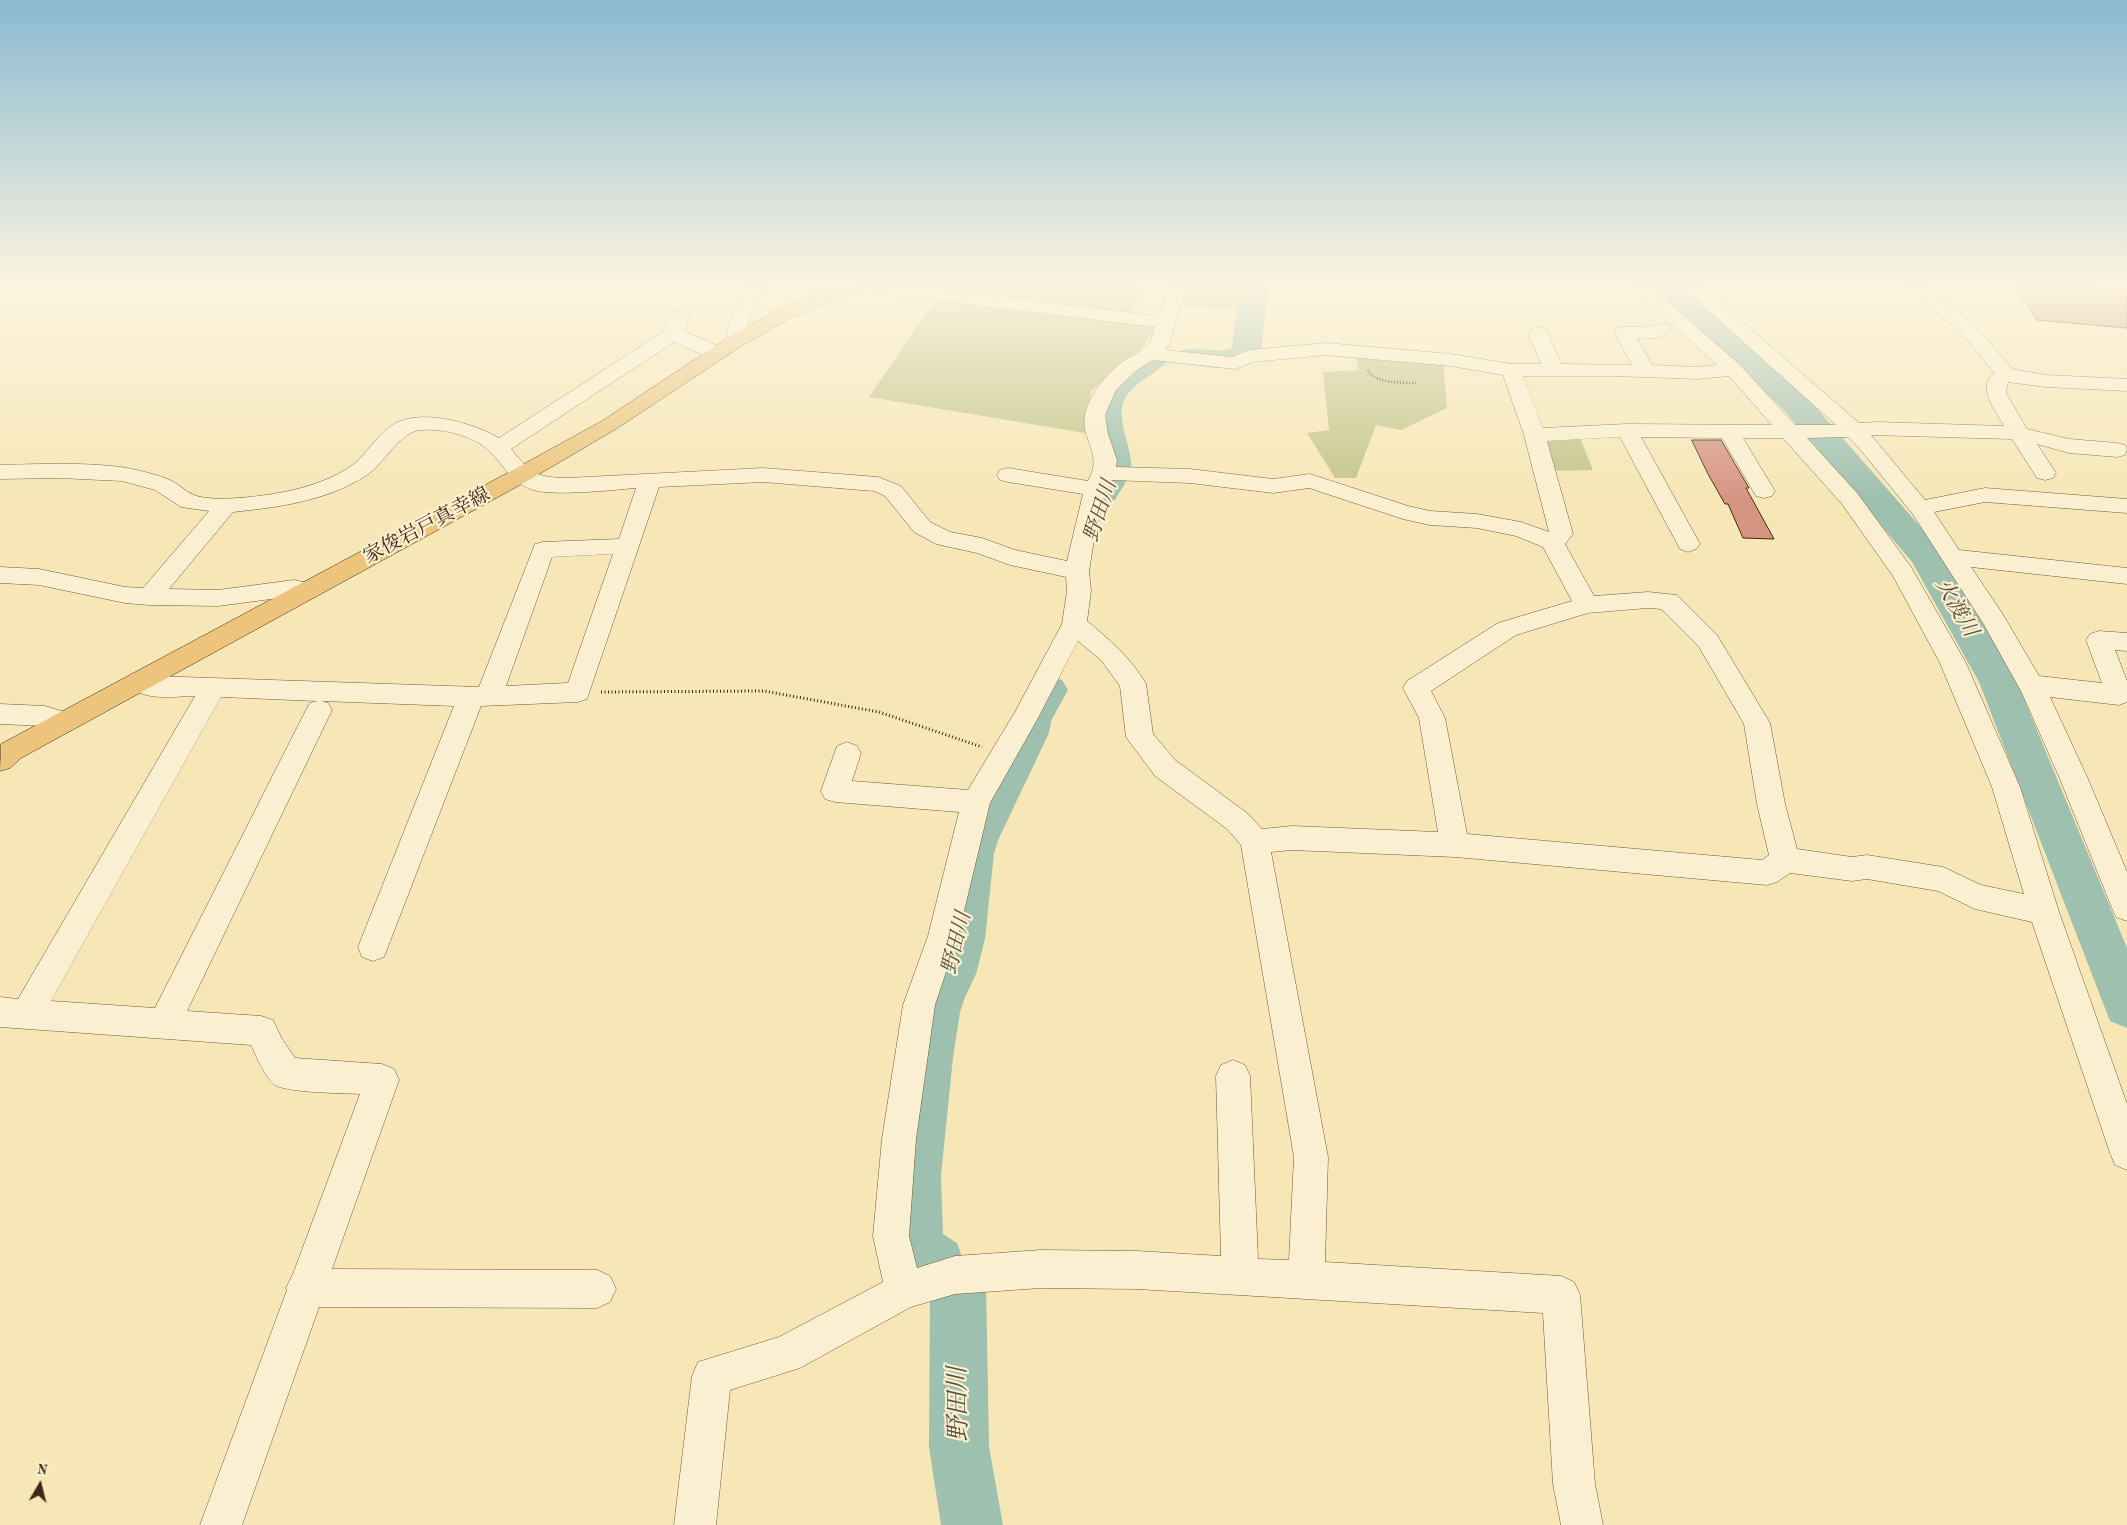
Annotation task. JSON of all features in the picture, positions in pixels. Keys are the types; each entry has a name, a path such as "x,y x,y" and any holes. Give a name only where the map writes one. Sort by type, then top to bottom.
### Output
{"main road":[{"name":"家俊岩戸真幸線","path":"0,760 11,751 609,425 710,358"}],"street":[{"path":"498,447 628,358"},
{"path":"904,1291 891,1236 899,1139 919,1005 943,936 976,802 1002,754 1025,718 1074,624 1079,591 1077,571 1106,460 1097,434 1095,415 1106,388 1130,366 1142,358"},
{"path":"1189,358 1235,363 1245,358"},
{"path":"1430,358 1511,370 1698,373 1734,370"},
{"path":"1548,358 1553,370"},
{"path":"1638,358 1645,371"},
{"path":"1721,358 1796,432 1850,499 1903,573 1953,663 2006,787 2044,912 2127,1153"},
{"path":"1773,358 1825,403 1848,431 1867,443 1920,508 1954,558 1993,619 2030,685 2074,779 2127,908"},
{"path":"1992,358 2005,374 2046,381 2121,384 2127,386"},
{"path":"1511,370 1535,435 1561,534 1552,542"},
{"path":"2005,374 1998,380 1996,392 2019,433 2045,473"},
{"path":"0,472 59,471 122,474 163,485 189,502 226,506 284,499 329,487 361,469 401,430 419,423 442,425 479,435 498,447 521,474 538,484 568,485 763,475 878,484 893,491 922,527 944,539 982,546 1010,557 1077,571"},
{"path":"1535,435 1627,430 1796,432 1848,431 1877,428 1936,429 2019,433 2069,446 2117,450"},
{"path":"1627,430 1688,544"},
{"path":"1728,432 1764,491"},
{"path":"1008,474 1099,481 1190,476 1273,486 1310,481 1403,512 1430,518 1477,521 1522,530 1552,542 1587,605"},
{"path":"140,681 148,686 480,697 578,692 650,481"},
{"path":"1920,508 1985,495 2127,506"},
{"path":"148,597 226,506"},
{"path":"373,947 543,550 628,546"},
{"path":"1954,558 2127,576"},
{"path":"0,594 9,575 39,577 125,595 148,597 218,598 294,588 307,591"},
{"path":"1455,845 1432,718 1416,688 1508,629 1587,605 1648,600 1668,602 1708,641 1758,723 1771,804 1785,860"},
{"path":"1074,624 1110,654 1133,684 1140,737 1165,768 1237,821 1255,841 1311,1157 1307,1230 1308,1281"},
{"path":"2030,685 2119,695 2099,640 2127,642"},
{"path":"214,687 14,1013 261,1031 270,1050 286,1073 382,1080 220,1525"},
{"path":"163,1025 319,710"},
{"path":"0,714 45,716 64,722"},
{"path":"847,753 835,791 976,802"},
{"path":"1255,841 1292,838 1455,845 1767,873 1785,860 1852,869 1867,867 1944,878 1975,896 2044,912"},
{"path":"1233,1076 1240,1276"},
{"path":"695,1525 712,1376 786,1354 904,1291 956,1275 1041,1269 1137,1270 1561,1295 1574,1484 1582,1525"},
{"path":"306,1288 597,1288"}],"path":[{"path":"578,692 764,691 879,712 1002,754"}],"green space":[{"path":"895,358 1130,358 1091,391 1085,433 869,397"},
{"path":"1355,358 1395,358 1443,363 1447,408 1401,430 1376,425 1356,478 1335,478 1307,433 1329,430 1323,372 1359,370"},
{"path":"1580,438 1593,470 1548,471 1540,439"}],"building":[{"path":"1692,440 1721,440 1749,488 1746,488 1774,539 1743,538 1728,504 1725,504 1708,474"}],"waterway":[{"name":"火渡川","path":"1745,358 1794,402 1926,556 1998,682 2127,1006"},
{"name":"野田川","path":"1103,492 1115,468 1106,417 1107,404 1116,390 1130,375 1154,359"},
{"name":"野田川","path":"937,1263 916,1248 915,1175 928,1058 936,1012 942,992 952,974 962,939 972,853 977,838 1029,733 1031,721 1048,690"},
{"name":"野田川","path":"958,1283 959,1447 972,1525"}]}
